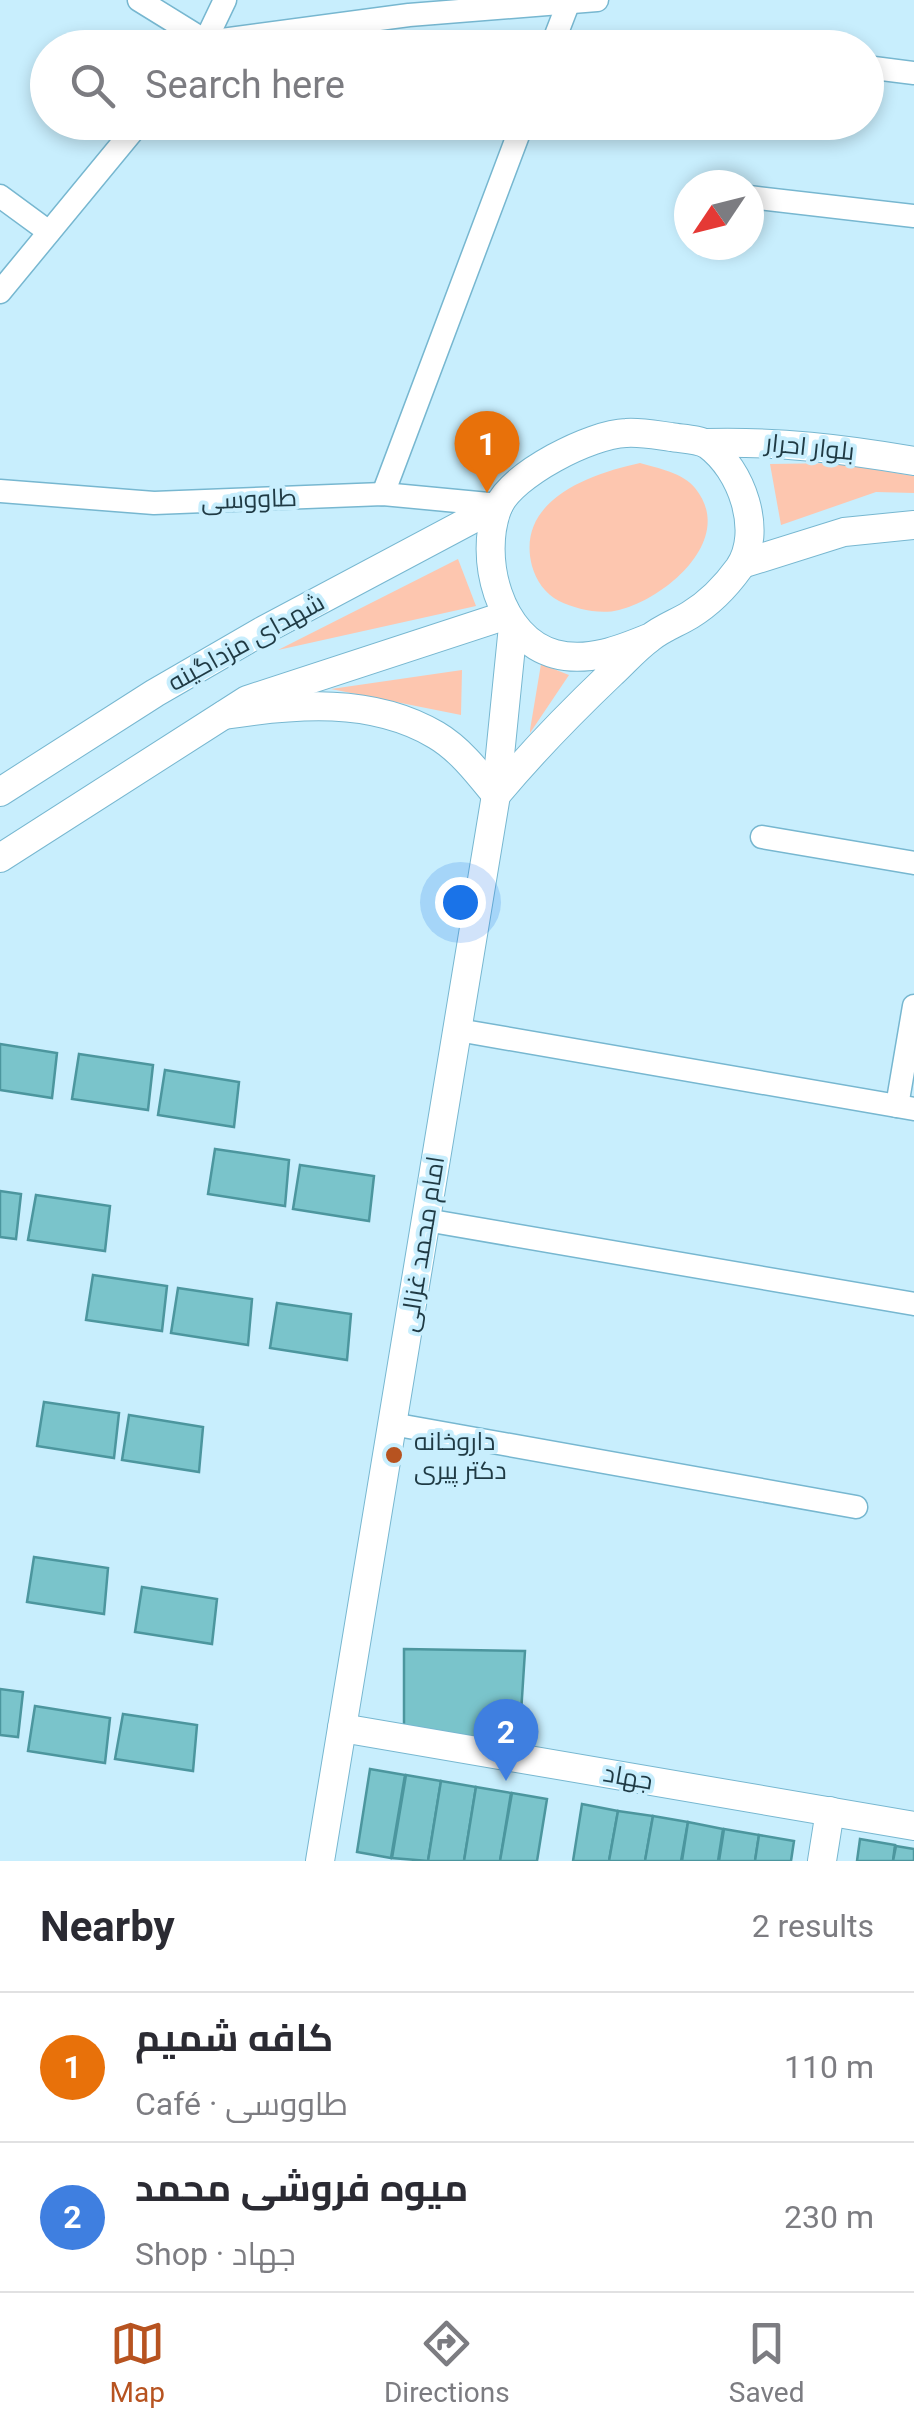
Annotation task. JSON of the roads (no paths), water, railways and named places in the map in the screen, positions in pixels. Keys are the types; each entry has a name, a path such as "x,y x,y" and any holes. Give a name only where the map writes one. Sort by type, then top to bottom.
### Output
{"street":[{"path":"139,0 182,30"},
{"path":"211,30 224,0"},
{"path":"289,30 414,8 597,0"},
{"path":"558,30 568,4"},
{"path":"884,69 914,73"},
{"path":"0,292 125,140"},
{"path":"383,494 516,140"},
{"path":"0,196 49,232"},
{"path":"764,198 914,216"},
{"path":"645,433 706,443 732,470 742,490 748,535 742,564 716,594 693,613 651,637 617,651 580,657 553,654 510,620 494,578 490,548 499,505 543,464 602,437 645,433"},
{"name":"بلوار احرار","path":"706,443 826,447 914,461"},
{"name":"طاووسی","path":"0,491 154,503 383,494 499,505"},
{"name":"شهدای مزداگینه","path":"0,792 248,639 499,505"},
{"path":"742,564 844,532 914,525"},
{"name":"شهدای مزداگینه","path":"0,858 247,700 510,620"},
{"name":"امام محمد غزالی","path":"320,1861 496,796 510,620"},
{"path":"224,715 280,706 363,708 380,713 438,736 473,766 496,796 547,734 651,637"},
{"path":"762,838 914,863"},
{"path":"458,1030 906,1108 914,1006"},
{"path":"426,1220 914,1304"},
{"path":"392,1424 856,1507"},
{"name":"جهاد","path":"342,1728 914,1826"},
{"path":"822,1861 830,1812"}],"place":[{"name":"کافه شمیم","path":"487,493"},
{"name":"داروخانه دکتر پیری","path":"394,1455"},
{"name":"میوه فروشی محمد","path":"506,1781"}]}
